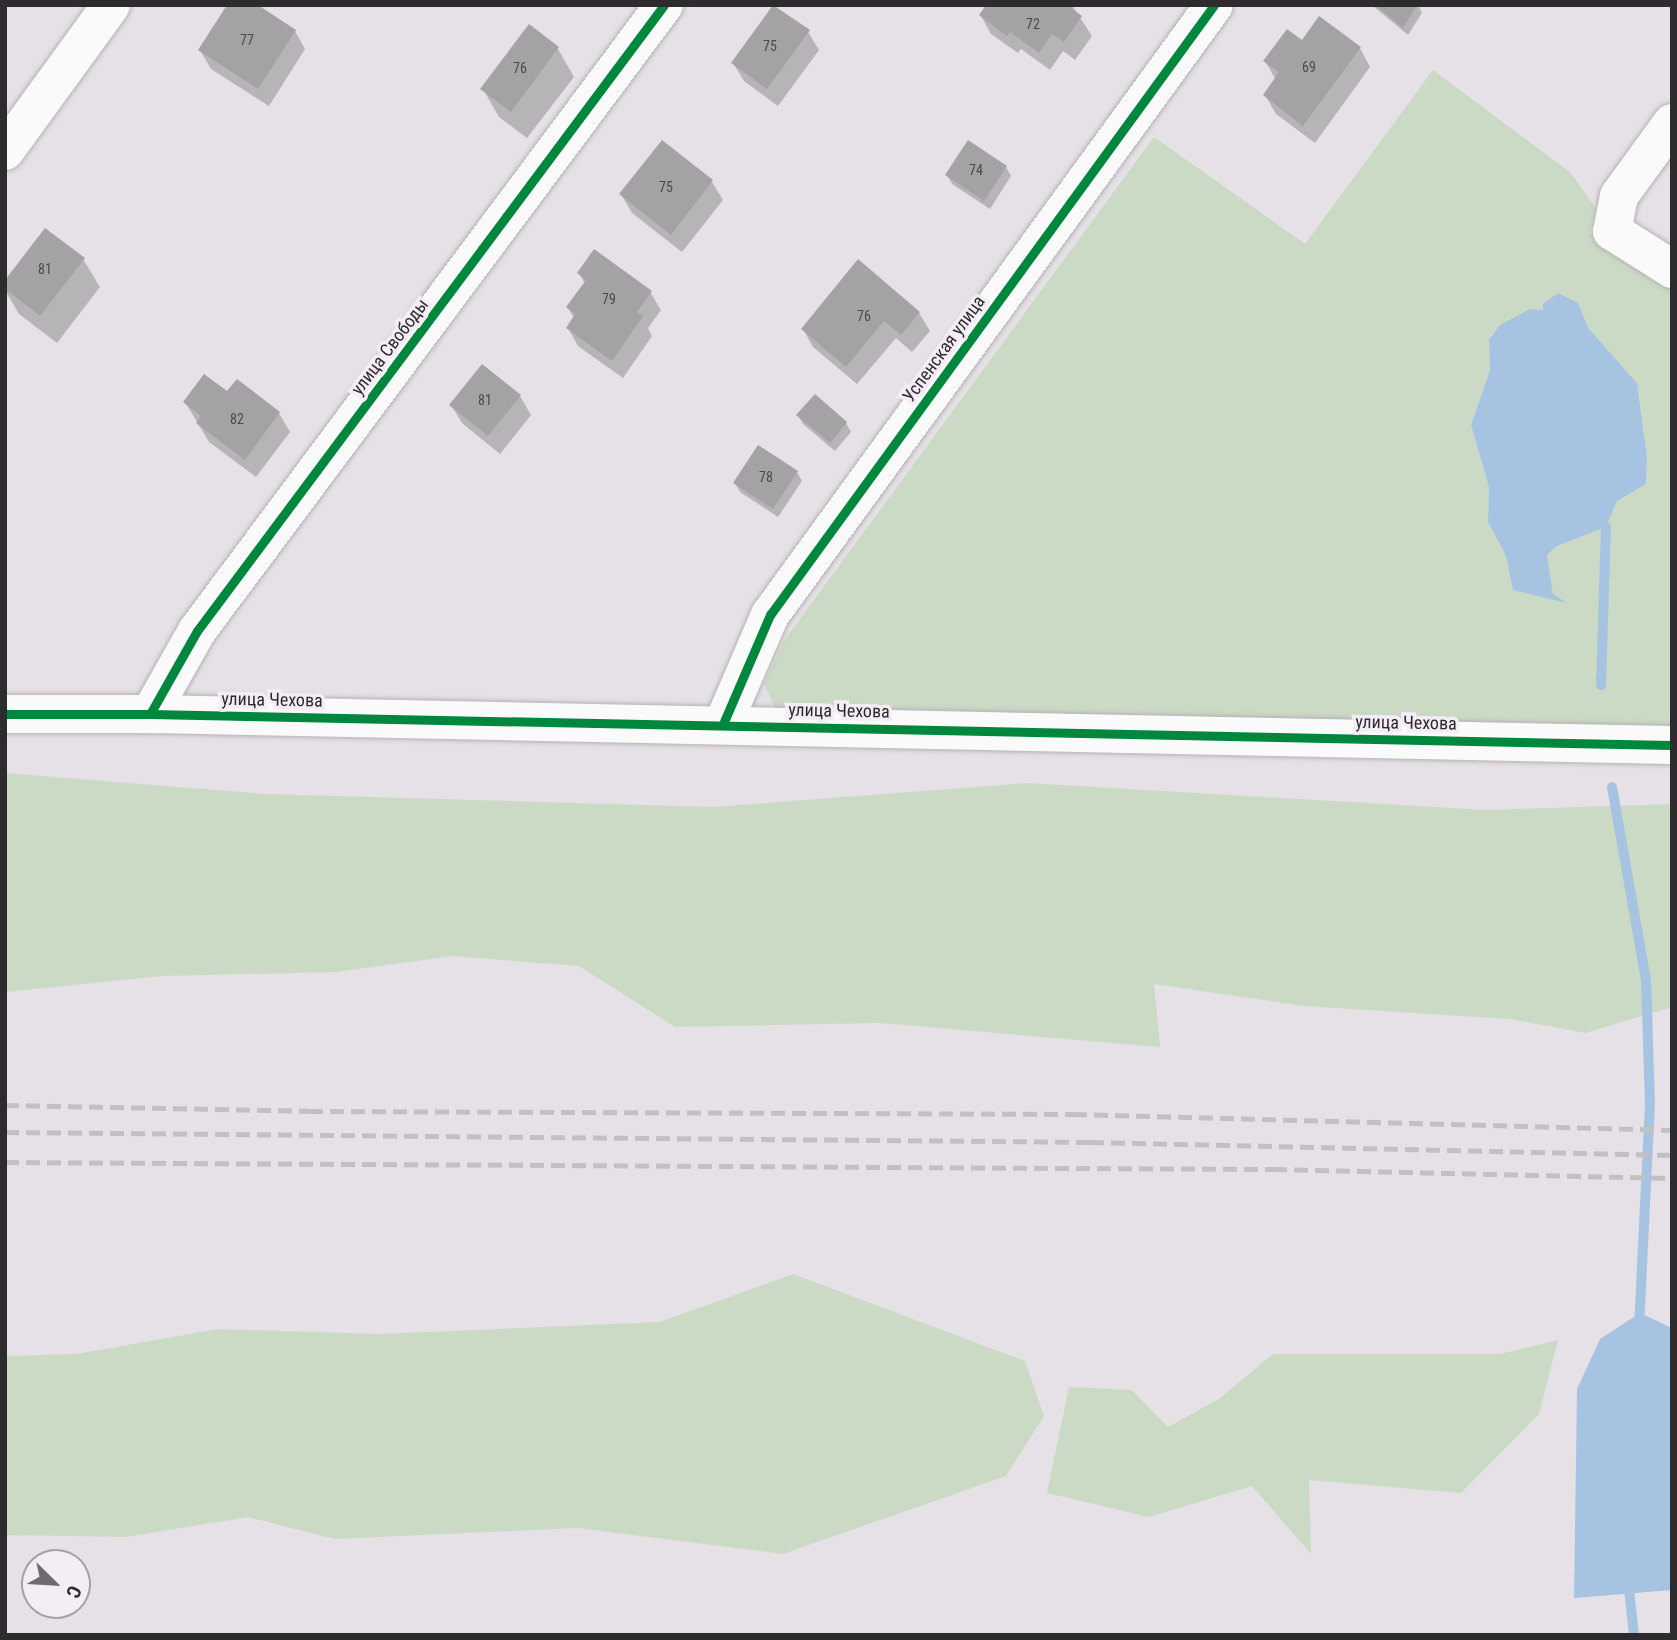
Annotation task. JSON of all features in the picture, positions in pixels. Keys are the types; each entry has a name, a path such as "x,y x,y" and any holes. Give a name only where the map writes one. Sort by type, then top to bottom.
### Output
{"street":[{"path":"5,151 111,5"},
{"name":"улица Свободы","path":"150,714 197,631 664,5"},
{"name":"Успенская улица","path":"723,724 770,615 1214,5"},
{"path":"1672,124 1619,196 1612,232 1672,269"},
{"name":"улица Чехова","path":"5,714 723,724 1672,745"}],"green space":[{"path":"1433,70 1571,173 1596,209 1589,233 1672,285 1672,731 775,708 764,684 783,642 1154,137 1305,244","holes":["1578,303 1587,328 1637,383 1647,457 1646,484 1617,501 1605,527 1557,546 1547,555 1553,594 1564,601 1513,590 1506,556 1488,522 1489,487 1471,425 1490,370 1489,340 1544,310"]},
{"path":"5,773 266,794 714,807 1028,783 1486,810 1672,804 1672,1007 1585,1033 1510,1019 1304,1006 1154,984 1160,1047 880,1023 675,1027 579,966 452,956 336,972 162,976 5,992"},
{"path":"793,1274 1025,1361 1044,1416 1006,1476 783,1554 578,1528 335,1539 248,1517 126,1537 5,1535 5,1356 76,1354 219,1329 378,1334 660,1322"},
{"path":"1558,1340 1539,1414 1461,1493 1309,1480 1311,1554 1252,1486 1149,1517 1047,1493 1069,1387 1132,1390 1168,1427 1219,1399 1273,1354 1500,1354"}],"water":[{"path":"1558,293 1578,303 1588,328 1637,383 1647,457 1646,484 1617,501 1606,527 1557,546 1547,555 1553,594 1567,603 1513,590 1506,556 1488,522 1489,487 1471,425 1490,370 1489,340 1500,325 1530,309 1543,310 1543,304"},
{"path":"1640,1313 1672,1328 1672,1590 1574,1598 1577,1389 1600,1339"}],"building":[{"path":"227,5 258,5 296,30 258,89 198,50"},
{"path":"773,5 810,30 767,89 731,63"},
{"path":"986,5 1072,5 1071,8 1082,16 1064,42 1052,34 1039,53 1010,32 1007,36 979,15"},
{"path":"1375,5 1417,5 1403,28"},
{"path":"1319,16 1361,47 1303,126 1263,95 1279,72 1263,61 1287,29 1302,40"},
{"path":"529,24 559,47 511,112 480,89"},
{"path":"662,140 713,180 671,235 619,194"},
{"path":"968,140 1007,166 984,201 945,175"},
{"path":"45,228 85,258 40,316 5,289 5,280"},
{"path":"594,249 652,291 637,312 643,316 612,361 566,328 575,314 566,307 586,280 577,273"},
{"path":"858,259 920,312 901,335 884,321 846,367 801,329"},
{"path":"482,364 521,395 488,436 449,405"},
{"path":"204,374 227,391 237,379 280,412 245,460 196,423 201,416 183,402"},
{"path":"815,394 847,422 830,443 796,415"},
{"path":"758,445 798,471 773,509 733,483"}],"waterway":[{"path":"1601,685 1606,527"},
{"path":"1612,787 1646,979 1650,1103 1639,1327"},
{"path":"1628,1580 1634,1635"}],"railway":[{"path":"5,1105 309,1111 1073,1114 1672,1130"},
{"path":"5,1132 1090,1142 1672,1155"},
{"path":"5,1162 1273,1169 1672,1178"}],"cycle path":[{"path":"150,714 197,631 664,5"},
{"path":"723,724 770,615 1214,5"},
{"path":"5,714 150,714 1672,745"}]}
